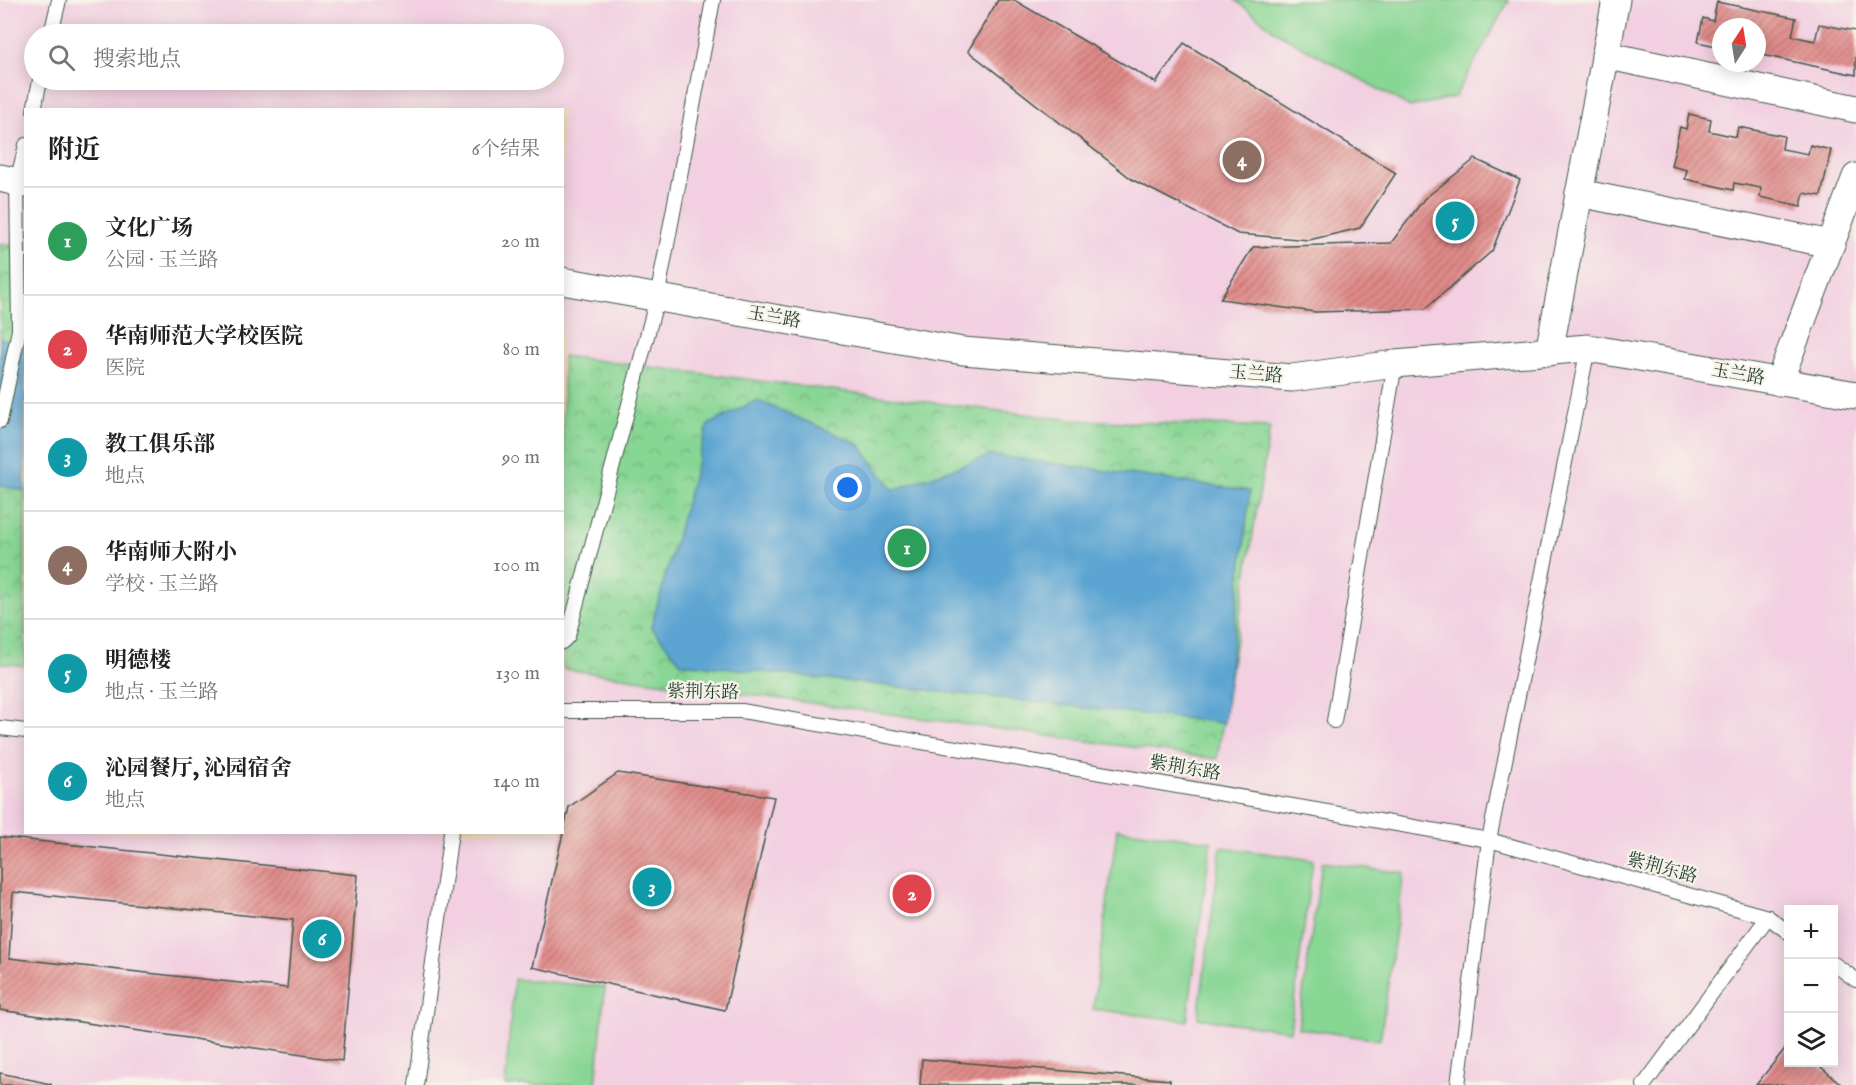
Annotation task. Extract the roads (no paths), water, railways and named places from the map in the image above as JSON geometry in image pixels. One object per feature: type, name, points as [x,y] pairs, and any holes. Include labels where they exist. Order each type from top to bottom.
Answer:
[{"type":"street","points":[[1549,352],[1616,0]]},
{"type":"street","points":[[1605,55],[1856,109]]},
{"type":"street","points":[[1779,382],[1856,177]]},
{"type":"street","points":[[1579,193],[1831,244]]},
{"type":"street","name":"玉兰路","points":[[564,281],[975,352],[1292,378],[1395,364],[1588,348],[1856,395]]},
{"type":"lane","points":[[53,24],[59,0]]},
{"type":"lane","points":[[564,640],[568,636],[657,298],[713,0]]},
{"type":"lane","points":[[34,108],[38,90]]},
{"type":"lane","points":[[0,421],[19,330],[14,181],[24,151]]},
{"type":"lane","points":[[1458,1085],[1489,840],[1588,348]]},
{"type":"lane","points":[[1334,721],[1395,364]]},
{"type":"lane","name":"紫荆东路","points":[[564,711],[742,711],[1489,840],[1768,917],[1784,929]]},
{"type":"lane","points":[[0,729],[24,731]]},
{"type":"lane","points":[[416,1085],[451,834]]},
{"type":"lane","points":[[1644,1085],[1768,917]]},
{"type":"lane","points":[[1838,967],[1856,980]]},
{"type":"water","points":[[0,338],[24,344],[24,491],[0,486]]},
{"type":"water","points":[[757,400],[859,444],[893,490],[991,455],[1250,491],[1224,723],[681,663],[651,627],[708,425]]},
{"type":"place","name":"华南师大附小","points":[[1242,160]]},
{"type":"place","name":"明德楼","points":[[1455,221]]},
{"type":"place","name":"文化广场","points":[[907,548]]},
{"type":"place","name":"教工俱乐部","points":[[652,887]]},
{"type":"place","name":"华南师范大学校医院","points":[[912,894]]},
{"type":"place","name":"沁园餐厅, 沁园宿舍","points":[[322,939]]}]
